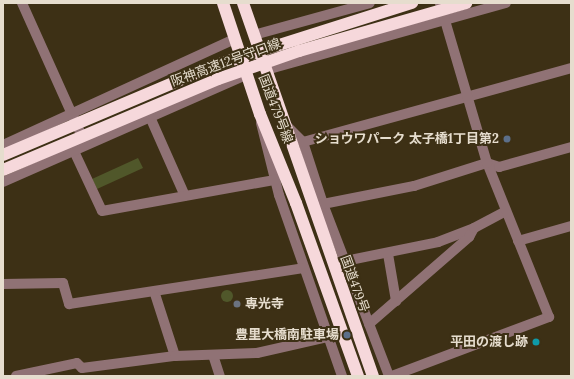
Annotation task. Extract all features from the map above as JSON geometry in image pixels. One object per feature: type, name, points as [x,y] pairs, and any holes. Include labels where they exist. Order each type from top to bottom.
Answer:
[{"type":"highway","name":"国道479号線","points":[[223,3],[260,114],[296,203]]},
{"type":"highway","name":"国道479号線","points":[[243,3],[286,125],[309,201]]},
{"type":"highway","name":"阪神高速12号守口線","points":[[3,155],[219,64],[412,3]]},
{"type":"highway","name":"阪神高速12号守口線","points":[[3,170],[218,79],[299,51],[466,3]]},
{"type":"highway","name":"国道479号","points":[[309,201],[373,376]]},
{"type":"highway","name":"国道479号","points":[[296,203],[358,376]]},
{"type":"street","points":[[22,3],[71,116],[85,144]]},
{"type":"street","points":[[254,34],[370,3]]},
{"type":"street","points":[[286,125],[303,142],[323,204],[369,324],[391,376],[549,318],[487,163],[440,3]]},
{"type":"street","points":[[266,70],[506,3]]},
{"type":"street","points":[[3,145],[71,116],[235,39]]},
{"type":"street","points":[[303,142],[571,68]]},
{"type":"street","points":[[3,182],[73,149],[247,75]]},
{"type":"street","points":[[260,114],[275,180],[303,268],[342,376]]},
{"type":"street","points":[[150,117],[185,196]]},
{"type":"street","points":[[323,204],[414,186],[487,163],[499,167],[571,147]]},
{"type":"street","points":[[73,149],[102,211],[275,180]]},
{"type":"street","points":[[345,261],[388,254],[438,242],[474,228],[506,211]]},
{"type":"street","points":[[518,241],[571,226]]},
{"type":"street","points":[[369,324],[469,238],[474,228]]},
{"type":"street","points":[[388,254],[396,301]]},
{"type":"street","points":[[3,284],[63,283],[69,304],[155,294],[303,268]]},
{"type":"street","points":[[155,294],[175,356]]},
{"type":"street","points":[[16,376],[77,363],[82,368],[175,356],[257,353],[328,337]]},
{"type":"street","points":[[213,355],[220,376]]},
{"type":"green space","points":[[138,158],[143,168],[97,189],[92,179]]},
{"type":"green space","points":[[225,290],[229,290],[233,296],[229,302],[225,302],[221,298],[221,294]]},
{"type":"place","name":"ショウワパーク 太子橋1丁目第2","points":[[507,139]]},
{"type":"place","name":"専光寺","points":[[237,304]]},
{"type":"place","name":"豊里大橋南駐車場","points":[[347,335]]},
{"type":"place","name":"平田の渡し跡","points":[[536,342]]}]
